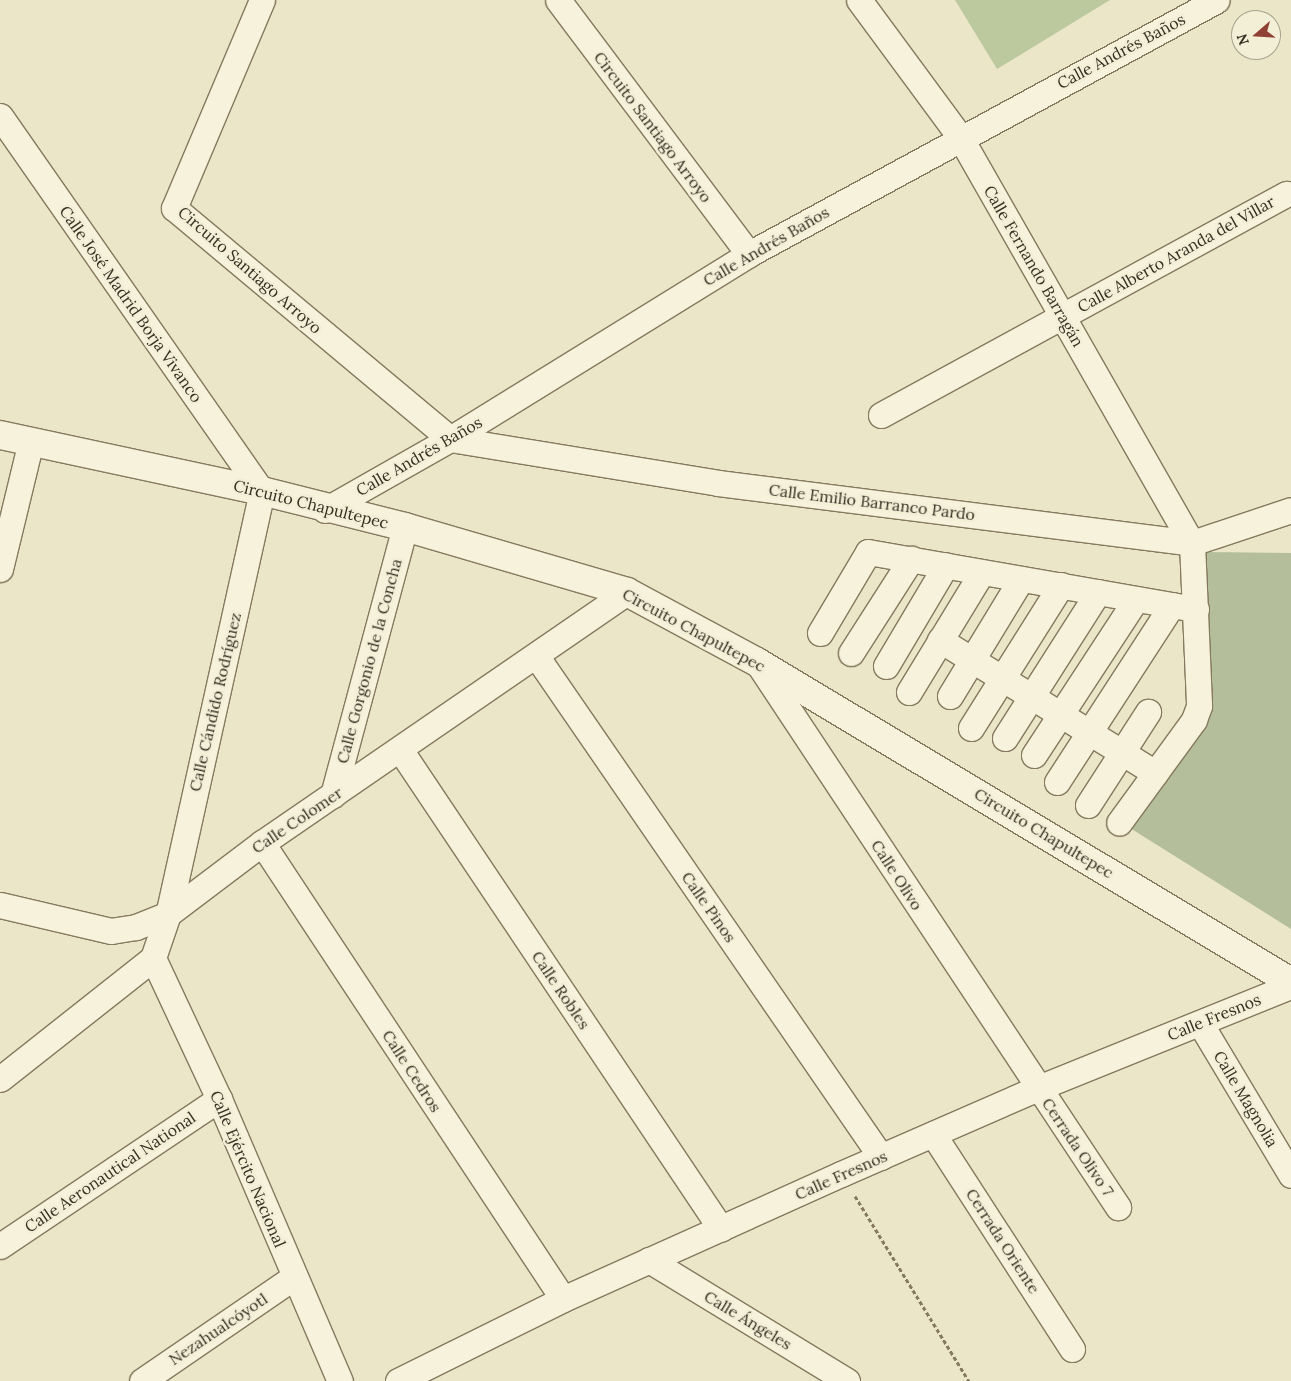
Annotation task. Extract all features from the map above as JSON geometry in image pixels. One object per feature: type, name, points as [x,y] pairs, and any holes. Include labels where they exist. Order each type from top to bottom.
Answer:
[{"type":"street","name":"Circuito Santiago Arroyo","points":[[262,0],[174,208],[450,439]]},
{"type":"street","name":"Circuito Santiago Arroyo","points":[[558,0],[749,254]]},
{"type":"street","name":"Calle Fernando Barragán","points":[[858,0],[960,138],[1192,543]]},
{"type":"street","name":"Calle Andrés Baños","points":[[325,510],[450,439],[749,254],[1217,0]]},
{"type":"street","name":"Calle José Madrid Borja Vivanco","points":[[0,116],[262,491]]},
{"type":"street","name":"Calle Alberto Aranda del Villar","points":[[881,415],[1287,194]]},
{"type":"street","name":"Circuito Chapultepec","points":[[0,435],[262,491],[325,510],[405,528],[627,592],[757,662],[1291,982]]},
{"type":"street","name":"Calle Emilio Barranco Pardo","points":[[450,439],[718,483],[1192,543],[1291,510]]},
{"type":"street","points":[[0,569],[30,441]]},
{"type":"street","name":"Calle Cándido Rodríguez","points":[[168,914],[262,491]]},
{"type":"street","name":"Calle Gorgonio de la Concha","points":[[333,795],[405,528]]},
{"type":"street","points":[[1120,823],[1194,720],[1199,706],[1184,608],[1192,543]]},
{"type":"street","points":[[820,633],[868,552],[1184,608]]},
{"type":"street","points":[[851,652],[911,559]]},
{"type":"street","points":[[886,666],[946,565]]},
{"type":"street","points":[[909,692],[982,572]]},
{"type":"street","points":[[950,696],[1021,579]]},
{"type":"street","points":[[971,728],[1060,586]]},
{"type":"street","name":"Calle Colomer","points":[[0,905],[111,931],[136,927],[168,914],[262,844],[401,751],[627,592]]},
{"type":"street","points":[[1005,738],[1098,592]]},
{"type":"street","points":[[1034,755],[1136,599]]},
{"type":"street","points":[[1058,782],[1090,732],[1184,608]]},
{"type":"street","points":[[940,640],[1155,773]]},
{"type":"street","name":"Calle Pinos","points":[[536,657],[881,1157]]},
{"type":"street","name":"Calle Olivo","points":[[757,662],[1038,1088]]},
{"type":"street","points":[[1088,805],[1148,712]]},
{"type":"street","name":"Calle Robles","points":[[401,751],[721,1229]]},
{"type":"street","name":"Calle Cedros","points":[[262,844],[563,1299]]},
{"type":"street","points":[[0,1079],[153,958],[168,914]]},
{"type":"street","name":"Calle Ejército Nacional","points":[[153,958],[219,1099],[340,1381]]},
{"type":"street","name":"Calle Fresnos","points":[[398,1381],[563,1299],[841,1174],[1038,1088],[1291,986]]},
{"type":"street","name":"Calle Magnolia","points":[[1200,1022],[1291,1175]]},
{"type":"street","name":"Cerrada Olivo 7","points":[[1038,1088],[1118,1207]]},
{"type":"street","name":"Calle Aeronautical National","points":[[0,1246],[219,1099]]},
{"type":"street","name":"Cerrada Oriente","points":[[934,1134],[1072,1349]]},
{"type":"street","name":"Calle Ángeles","points":[[648,1260],[844,1380]]},
{"type":"street","name":"Nezahualcóyotl","points":[[142,1381],[294,1277]]},
{"type":"path","points":[[841,1174],[968,1381]]},
{"type":"green space","points":[[955,0],[1110,0],[997,69]]},
{"type":"green space","points":[[1204,552],[1291,553],[1291,929],[1122,823],[1206,716]]}]
